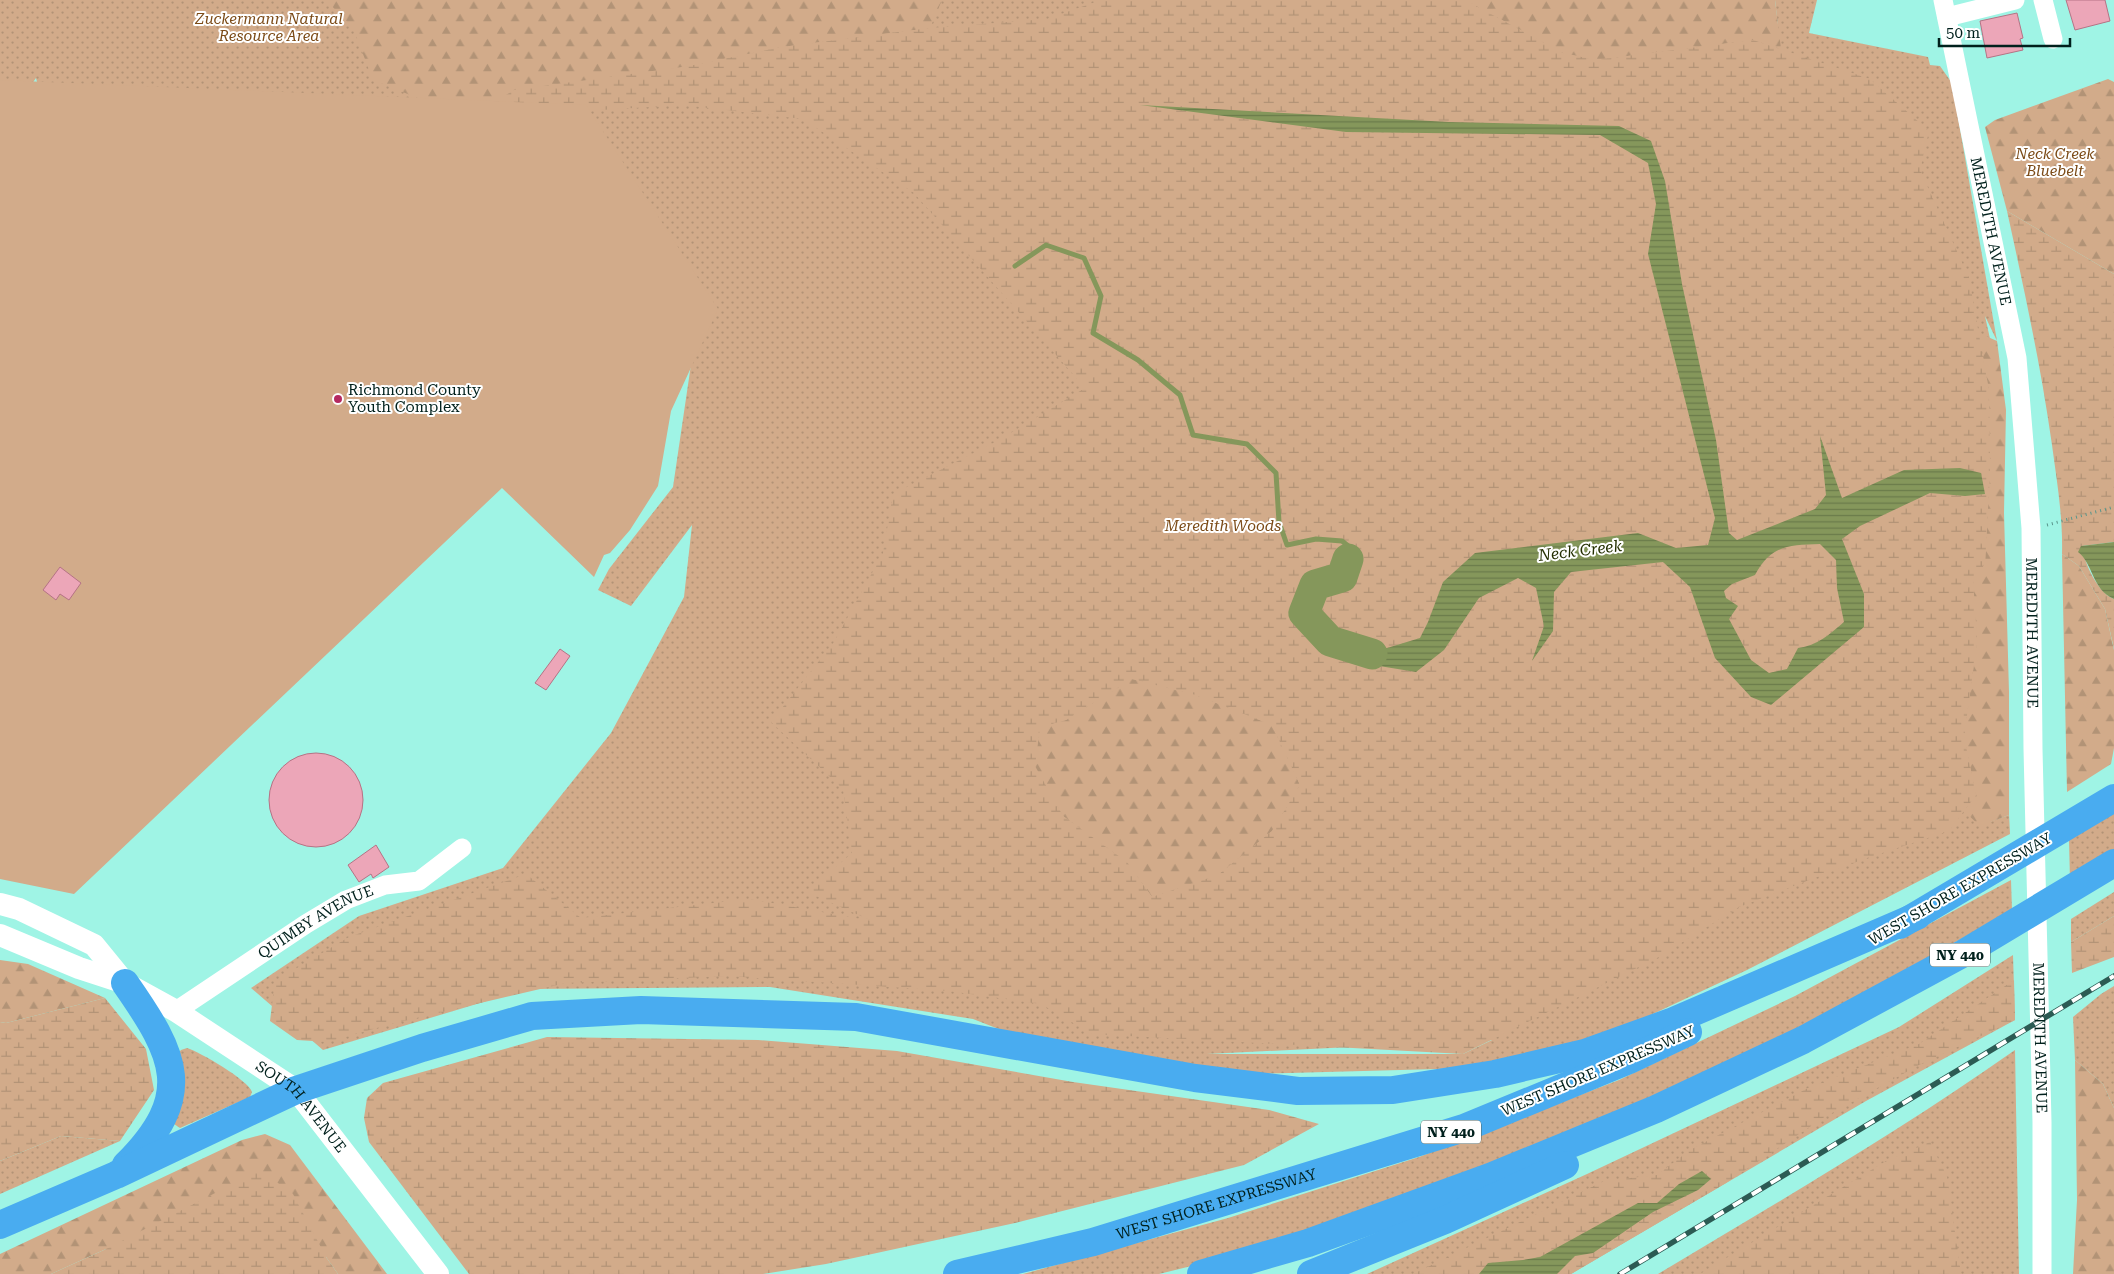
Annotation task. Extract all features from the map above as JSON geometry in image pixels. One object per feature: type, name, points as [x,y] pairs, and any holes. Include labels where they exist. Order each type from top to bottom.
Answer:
[{"type":"highway","name":"WEST SHORE EXPRESSWAY","points":[[957,1274],[1093,1242],[1464,1128],[1629,1060],[1776,991],[1916,916],[2114,798]]},
{"type":"highway","name":"NY 440","points":[[1201,1274],[1308,1243],[1490,1177],[1656,1109],[1803,1040],[1964,953],[2114,863]]},
{"type":"highway","points":[[0,1225],[116,1175],[296,1090],[422,1048],[532,1016],[641,1010],[856,1017],[1195,1078],[1298,1091],[1392,1090],[1495,1074],[1585,1053],[1671,1022],[1916,916]]},
{"type":"highway","points":[[116,1175],[147,1144],[166,1115],[171,1096],[168,1054],[156,1029],[125,983]]},
{"type":"highway","points":[[1311,1274],[1445,1220],[1660,1121],[1733,1082],[1803,1040]]},
{"type":"street","points":[[1945,8],[2015,0]]},
{"type":"street","points":[[2043,0],[2053,39]]},
{"type":"street","name":"MEREDITH AVENUE","points":[[1945,8],[2017,358],[2031,528],[2042,1122],[2042,1274]]},
{"type":"street","name":"QUIMBY AVENUE","points":[[176,1011],[306,924],[346,900],[385,885],[419,881],[462,848]]},
{"type":"street","name":"SOUTH AVENUE","points":[[0,904],[19,909],[94,945],[125,983]]},
{"type":"street","name":"SOUTH AVENUE","points":[[0,936],[79,968],[125,983],[176,1011],[296,1090],[437,1273]]},
{"type":"path","points":[[2031,528],[2114,507]]},
{"type":"green space","name":"Meredith Woods","points":[[0,0],[1644,0],[1778,27],[1775,0],[1817,0],[1809,33],[1928,57],[1930,65],[1940,66],[1952,83],[1997,341],[1985,316],[1998,375],[1989,822],[2009,815],[2010,834],[1747,970],[1610,1034],[1475,1068],[1255,1074],[1019,1037],[973,1019],[770,987],[527,989],[323,1050],[251,988],[359,916],[503,868],[611,733],[684,597],[692,525],[631,606],[598,590],[609,569],[673,487],[694,344],[46,117],[36,78],[19,103],[0,104]],"holes":[[[1492,1040],[1463,1054],[1207,1054]]]},
{"type":"green space","points":[[326,0],[942,0],[930,28],[782,47],[689,66],[467,118],[373,80],[353,28]]},
{"type":"green space","name":"Meredith Woods","points":[[1101,0],[1465,0],[1563,53],[1596,60],[1753,40],[1870,79],[1929,131],[1920,170],[1969,278],[1989,391],[1990,472],[1985,564],[1973,579],[1977,642],[1964,737],[1976,795],[1949,831],[1864,859],[1739,907],[1657,958],[1463,1054],[1092,1034],[1041,1004],[949,991],[728,976],[566,983],[391,1024],[328,1042],[297,1040],[270,1021],[275,981],[349,937],[526,874],[581,918],[749,899],[872,921],[807,892],[852,853],[843,789],[771,722],[834,642],[883,553],[893,494],[999,440],[1085,388],[914,193],[803,119],[684,105],[467,118],[514,90],[689,66],[782,47],[930,28],[1047,19]],"holes":[[[1150,106],[1449,122],[1619,126],[1665,181],[1682,284],[1716,440],[1729,533],[1737,541],[1815,509],[1826,495],[1821,438],[1842,498],[1904,470],[1981,473],[1985,494],[1965,496],[1930,493],[1860,526],[1842,539],[1864,594],[1864,627],[1751,697],[1715,658],[1690,587],[1663,562],[1572,572],[1554,592],[1553,631],[1533,659],[1545,626],[1536,588],[1518,577],[1479,598],[1444,650],[1361,663],[1357,644],[1387,648],[1420,638],[1428,622],[1475,553],[1638,533],[1676,548],[1708,545],[1715,518],[1648,254],[1656,204],[1648,163],[1600,135],[1346,132]],[[1132,679],[1196,695],[1272,725],[1300,785],[1272,831],[1218,875],[1152,897],[1127,862],[1063,816],[1035,766],[1040,727],[1066,720]]]},
{"type":"green space","points":[[1465,0],[1775,0],[1781,49],[1753,40],[1596,60],[1563,53]]},
{"type":"green space","name":"Neck Creek Bluebelt","points":[[2108,79],[2114,82],[2114,274],[2007,211],[1985,127],[1995,120]]},
{"type":"green space","name":"Richmond County Youth Complex","points":[[0,80],[586,105],[718,309],[671,411],[658,486],[630,530],[610,553],[604,555],[594,577],[502,488],[74,894],[0,879]]},
{"type":"green space","points":[[2007,211],[2114,274],[2114,542],[2082,546],[2086,561],[2097,584],[2108,596],[2114,599],[2114,649],[2105,609],[2079,566],[2062,554],[2062,527],[2048,415]]},
{"type":"green space","points":[[1979,333],[1997,341],[2006,410],[2004,513],[2009,692],[2009,815],[1980,826],[1964,811],[1976,795],[1964,737],[1977,642],[1973,579],[1985,564],[1990,472],[1989,391]]},
{"type":"green space","points":[[1820,544],[1836,560],[1837,588],[1844,622],[1817,642],[1798,649],[1787,669],[1769,673],[1751,660],[1728,619],[1737,606],[1726,598],[1724,591],[1732,584],[1755,575],[1761,565],[1774,552],[1790,546]]},
{"type":"green space","points":[[2062,554],[2079,566],[2105,609],[2114,650],[2114,748],[2111,764],[2067,792]]},
{"type":"green space","points":[[1132,679],[1196,695],[1272,725],[1300,785],[1272,831],[1218,875],[1152,897],[1127,862],[1063,816],[1034,766],[1040,727],[1066,720]]},
{"type":"green space","points":[[2114,813],[2114,855],[2070,881],[2069,840]]},
{"type":"green space","points":[[2011,880],[2012,910],[1809,1025],[1635,1108],[1430,1190],[1240,1254],[1159,1274],[1023,1274],[1228,1218],[1419,1157],[1619,1080],[1795,996]]},
{"type":"green space","points":[[2114,892],[2114,916],[2071,942],[2071,919]]},
{"type":"green space","points":[[2114,916],[2114,957],[2072,973],[2071,942]]},
{"type":"green space","points":[[2013,955],[2015,1020],[1866,1101],[1571,1274],[1367,1274],[1587,1174],[1899,1027]]},
{"type":"green space","points":[[0,960],[28,964],[105,998],[6,1023],[0,1022]]},
{"type":"green space","points":[[2014,980],[2015,1020],[1919,1065],[1823,1118],[1726,1183],[1571,1274],[1557,1274],[1575,1256],[1593,1253],[1653,1212],[1698,1190],[1679,1184],[1657,1203],[1638,1203],[1540,1257],[1489,1263],[1479,1274],[1413,1274],[1604,1181],[1657,1175],[1690,1150],[1808,1088],[1919,1044]]},
{"type":"green space","points":[[2114,986],[2114,1108],[2103,1084],[2075,1060],[2073,1017]]},
{"type":"green space","points":[[105,998],[146,1049],[154,1090],[120,1141],[61,1136],[0,1161],[0,1022],[6,1023]]},
{"type":"green space","points":[[547,1037],[758,1040],[897,1051],[1073,1082],[1269,1110],[1319,1124],[1244,1165],[1015,1223],[826,1264],[763,1274],[469,1274],[369,1142],[364,1118],[367,1098],[383,1083]]},
{"type":"green space","points":[[187,1048],[233,1074],[249,1087],[252,1092],[250,1097],[180,1128],[174,1124],[177,1055],[181,1050]]},
{"type":"green space","points":[[2015,1050],[2019,1274],[1658,1274],[1928,1109]]},
{"type":"green space","points":[[2075,1060],[2103,1084],[2114,1108],[2114,1274],[2073,1274],[2077,1200]]},
{"type":"green space","points":[[265,1134],[290,1145],[387,1274],[338,1274],[326,1257],[106,1249],[51,1274],[0,1274],[0,1254],[242,1140]]},
{"type":"green space","points":[[61,1136],[120,1141],[0,1194],[0,1161]]},
{"type":"green space","points":[[1930,1142],[1947,1177],[1961,1274],[1700,1274],[1886,1161]]},
{"type":"green space","points":[[260,1170],[293,1194],[326,1257],[338,1274],[51,1274],[106,1249]]},
{"type":"water","points":[[1140,105],[1449,122],[1619,126],[1651,141],[1665,181],[1682,284],[1716,440],[1729,533],[1737,540],[1815,509],[1826,495],[1820,436],[1842,498],[1904,470],[1960,468],[1981,473],[1985,494],[1965,496],[1930,493],[1860,526],[1842,539],[1864,594],[1864,627],[1771,705],[1751,697],[1715,658],[1690,587],[1663,562],[1571,572],[1554,592],[1553,631],[1532,661],[1544,626],[1536,588],[1518,578],[1479,598],[1444,650],[1416,672],[1361,663],[1330,641],[1387,648],[1420,638],[1443,582],[1475,553],[1638,533],[1676,548],[1708,545],[1715,518],[1648,254],[1656,204],[1648,163],[1600,135],[1346,132]],"holes":[[[1820,544],[1836,560],[1837,588],[1844,622],[1817,642],[1798,648],[1787,669],[1769,673],[1751,660],[1729,619],[1738,606],[1726,598],[1724,591],[1732,584],[1755,575],[1761,565],[1774,552],[1790,546]]]},
{"type":"water","points":[[2114,542],[2114,599],[2101,589],[2087,563],[2078,552],[2081,546]]},
{"type":"water","points":[[1702,1171],[1711,1179],[1698,1190],[1653,1212],[1593,1253],[1575,1256],[1557,1274],[1479,1274],[1488,1263],[1540,1257],[1638,1203],[1657,1203],[1679,1184]]},
{"type":"building","points":[[2066,0],[2105,0],[2110,21],[2075,30]]},
{"type":"building","points":[[2017,13],[2023,38],[2020,39],[2023,50],[1987,58],[1980,21]]},
{"type":"building","points":[[60,567],[81,583],[69,600],[60,594],[56,600],[43,590]]},
{"type":"building","points":[[560,649],[570,656],[546,690],[535,683]]},
{"type":"building","points":[[316,753],[334,757],[349,767],[359,782],[363,800],[359,818],[349,833],[334,843],[316,847],[298,843],[283,833],[273,818],[269,800],[273,782],[283,767],[298,757]]},
{"type":"building","points":[[376,845],[389,867],[373,878],[371,874],[359,882],[348,865]]},
{"type":"waterway","points":[[1015,266],[1046,245],[1084,258],[1101,296],[1093,333],[1138,360],[1180,395],[1193,435],[1247,444],[1276,473],[1279,522],[1287,545],[1316,539],[1342,541],[1352,549],[1348,559]]},
{"type":"waterway","name":"Neck Creek","points":[[1348,559],[1342,577],[1315,585],[1304,613],[1330,641],[1372,654]]},
{"type":"railway","points":[[1620,1274],[2114,976]]},
{"type":"place","name":"Richmond County Youth Complex","points":[[338,399]]},
{"type":"park label","name":"Zuckermann Natural Resource Area","points":[[269,28]]}]
